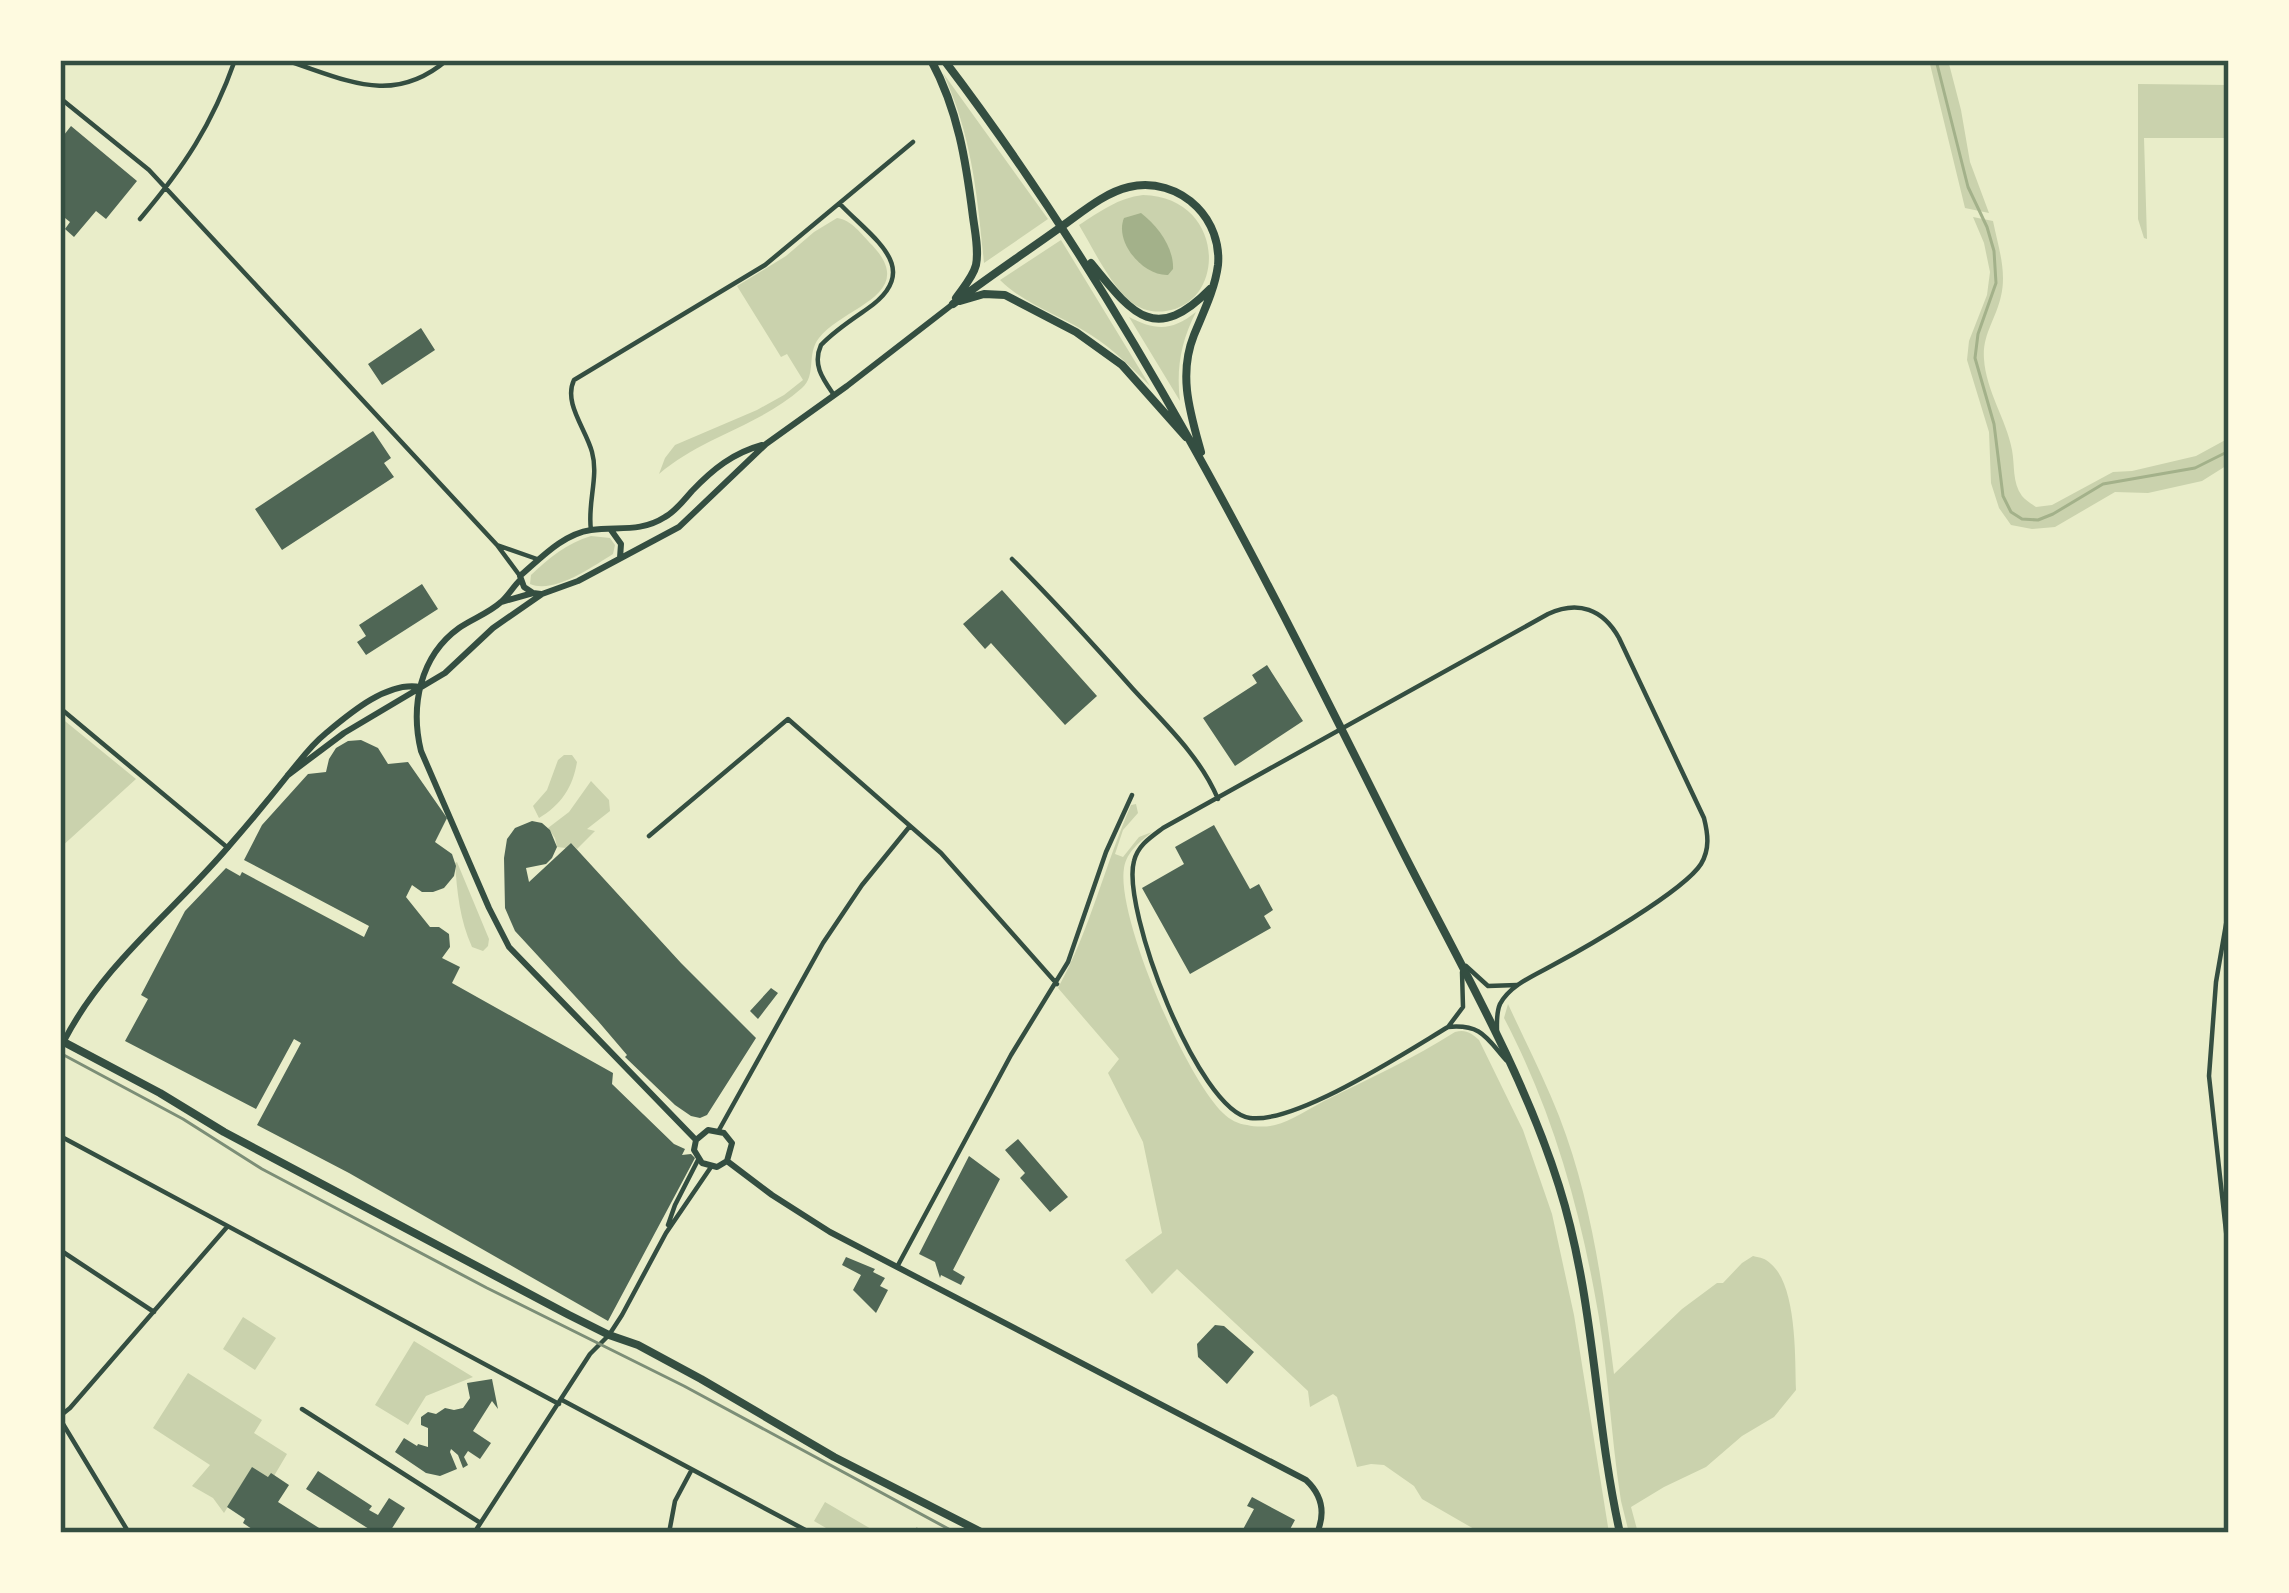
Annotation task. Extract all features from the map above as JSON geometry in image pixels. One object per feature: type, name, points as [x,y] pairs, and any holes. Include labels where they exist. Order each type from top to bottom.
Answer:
[{"type":"main road","points":[[931,60],[961,134],[976,241],[973,272],[953,304]]},
{"type":"main road","points":[[944,60],[1070,236],[1126,304],[1145,317],[1166,319],[1196,304],[1211,288]]},
{"type":"main road","points":[[953,304],[1105,196],[1125,187],[1149,185],[1188,199],[1207,220],[1217,243],[1218,264],[1186,371],[1188,404],[1205,465]]},
{"type":"main road","points":[[1070,236],[1198,451],[1344,733],[1546,1146],[1580,1264],[1620,1533]]},
{"type":"main road","points":[[953,304],[984,294],[1005,295],[1076,332],[1140,383],[1198,451]]},
{"type":"main road","points":[[62,1041],[224,1132],[659,1357],[834,1457],[982,1533]]},
{"type":"street","points":[[140,219],[210,122],[235,60]]},
{"type":"street","points":[[285,60],[377,88],[408,84],[447,60]]},
{"type":"street","points":[[60,98],[148,170],[497,545],[524,587],[538,593]]},
{"type":"street","points":[[591,530],[594,458],[569,394],[574,380],[765,266],[913,142]]},
{"type":"street","points":[[834,395],[819,373],[820,345],[887,294],[895,277],[891,259],[840,204]]},
{"type":"street","points":[[501,602],[578,581],[679,527],[766,444],[953,304]]},
{"type":"street","points":[[696,1140],[509,947],[422,751],[416,715],[432,657],[447,638],[501,602],[539,560],[591,530],[642,527],[665,518],[728,459],[766,444]]},
{"type":"street","points":[[610,530],[621,544],[620,558]]},
{"type":"street","points":[[497,545],[539,560]]},
{"type":"street","points":[[1012,560],[1183,744],[1218,799]]},
{"type":"street","points":[[288,775],[344,733],[445,673],[538,593]]},
{"type":"street","points":[[1462,969],[1463,1007],[1448,1027],[1291,1112],[1250,1118],[1224,1103],[1201,1071],[1168,1006],[1137,908],[1134,861],[1147,839],[1385,704],[1548,614],[1561,608],[1589,609],[1612,626],[1704,818],[1705,860],[1673,889],[1517,986],[1498,1010],[1496,1038]]},
{"type":"street","points":[[62,1041],[104,979],[228,848],[302,756],[338,724],[387,692],[404,685],[420,687]]},
{"type":"street","points":[[60,708],[228,848]]},
{"type":"street","points":[[649,836],[788,719],[941,853],[1057,984]]},
{"type":"street","points":[[897,1267],[1005,1066],[1068,962],[1106,851],[1132,795]]},
{"type":"street","points":[[719,1130],[823,943],[910,826]]},
{"type":"street","points":[[2229,907],[2216,982],[2210,1076],[2229,1259]]},
{"type":"street","points":[[1452,950],[1482,983],[1496,988],[1517,986]]},
{"type":"street","points":[[1448,1027],[1476,1028],[1508,1062]]},
{"type":"street","points":[[711,1167],[698,1160],[694,1150],[703,1132],[719,1130],[729,1137],[727,1161]]},
{"type":"street","points":[[60,1136],[811,1533]]},
{"type":"street","points":[[666,1233],[698,1160]]},
{"type":"street","points":[[727,1161],[789,1207],[897,1267],[1306,1480],[1322,1504],[1317,1533]]},
{"type":"street","points":[[474,1533],[590,1354],[609,1335],[666,1233],[711,1167],[727,1161]]},
{"type":"street","points":[[129,1533],[60,1417],[228,1226]]},
{"type":"street","points":[[60,1250],[154,1312]]},
{"type":"street","points":[[302,1408],[481,1523]]},
{"type":"street","points":[[669,1533],[672,1510],[692,1469]]},
{"type":"shaded area","points":[[1929,60],[1948,60],[1970,162],[1989,213],[1965,208]]},
{"type":"shaded area","points":[[943,73],[1048,219],[984,263],[967,143]]},
{"type":"shaded area","points":[[2138,84],[2229,85],[2229,138],[2144,138],[2147,239],[2138,219]]},
{"type":"shaded area","points":[[1143,195],[1170,200],[1190,213],[1203,230],[1208,250],[1208,271],[1200,289],[1186,304],[1166,311],[1143,309],[1131,302],[1102,266],[1079,225],[1118,202]]},
{"type":"shaded area","points":[[1141,213],[1168,245],[1173,269],[1168,275],[1140,264],[1127,247],[1124,218]]},
{"type":"shaded area","points":[[1973,217],[1993,221],[2001,258],[2001,296],[1984,359],[2023,497],[2036,507],[2052,505],[2113,472],[2196,456],[2229,438],[2229,464],[2202,481],[2148,493],[2115,492],[2055,527],[2011,525],[1991,483],[1989,432],[1967,360],[1990,272]]},
{"type":"shaded area","points":[[837,218],[856,228],[884,262],[887,276],[882,288],[819,338],[802,388],[659,474],[675,445],[757,410],[803,380],[787,354],[781,357],[737,286]]},
{"type":"shaded area","points":[[1061,240],[1150,386],[1099,340],[1000,280]]},
{"type":"shaded area","points":[[1196,312],[1181,355],[1180,401],[1129,317],[1164,327]]},
{"type":"shaded area","points":[[591,536],[610,538],[615,545],[613,554],[561,582],[530,584],[531,575],[552,557]]},
{"type":"shaded area","points":[[60,717],[136,779],[60,848]]},
{"type":"shaded area","points":[[564,755],[572,755],[577,762],[572,779],[560,801],[539,818],[533,806],[547,790]]},
{"type":"shaded area","points":[[591,781],[609,800],[610,811],[587,829],[595,831],[577,849],[571,843],[557,847],[548,828],[569,812]]},
{"type":"shaded area","points":[[1136,804],[1138,813],[1123,830],[1115,854],[1123,857],[1139,837],[1152,832],[1131,852],[1124,868],[1131,922],[1173,1033],[1208,1094],[1228,1118],[1254,1126],[1281,1123],[1455,1032],[1468,1032],[1479,1040],[1523,1130],[1552,1214],[1574,1315],[1609,1533],[1481,1533],[1422,1499],[1414,1486],[1384,1465],[1357,1467],[1337,1397],[1333,1394],[1310,1407],[1308,1391],[1177,1269],[1152,1294],[1125,1260],[1162,1233],[1143,1142],[1108,1073],[1119,1059],[1058,988],[1131,805]]},
{"type":"shaded area","points":[[457,862],[489,939],[483,951],[472,947],[465,927]]},
{"type":"shaded area","points":[[1508,1004],[1553,1102],[1580,1179],[1614,1374],[1682,1309],[1723,1283],[1753,1256],[1767,1260],[1786,1288],[1795,1342],[1796,1390],[1774,1417],[1742,1436],[1706,1467],[1631,1507],[1638,1533],[1629,1533],[1621,1501],[1599,1316],[1579,1219],[1548,1117],[1504,1018]]},
{"type":"shaded area","points":[[243,1317],[276,1338],[255,1370],[223,1349]]},
{"type":"shaded area","points":[[414,1341],[473,1377],[426,1396],[408,1425],[375,1405]]},
{"type":"shaded area","points":[[188,1373],[262,1420],[254,1433],[287,1454],[274,1476],[252,1468],[224,1513],[213,1498],[192,1486],[210,1465],[153,1428]]},
{"type":"shaded area","points":[[825,1502],[878,1533],[828,1533],[814,1521]]},
{"type":"building","points":[[71,126],[137,181],[106,219],[96,211],[74,237],[65,229],[70,222],[60,214],[60,140]]},
{"type":"building","points":[[421,328],[435,350],[382,385],[368,364]]},
{"type":"building","points":[[373,431],[391,458],[384,463],[394,477],[282,550],[255,509]]},
{"type":"building","points":[[422,584],[438,609],[366,655],[357,642],[366,636],[359,625]]},
{"type":"building","points":[[1002,590],[1097,696],[1065,725],[991,643],[985,649],[963,624]]},
{"type":"building","points":[[1267,665],[1303,721],[1235,766],[1203,718],[1257,683],[1252,675]]},
{"type":"building","points":[[361,740],[378,748],[388,764],[408,762],[447,818],[435,842],[452,854],[454,876],[433,892],[412,885],[406,897],[430,927],[449,934],[450,947],[442,958],[460,967],[452,983],[613,1073],[612,1084],[685,1149],[682,1155],[695,1158],[608,1321],[257,1125],[301,1043],[294,1039],[256,1109],[125,1041],[148,999],[141,995],[185,911],[226,868],[364,937],[369,926],[244,860],[262,825],[308,774],[326,772],[336,748]]},
{"type":"building","points":[[532,821],[550,830],[557,847],[546,864],[526,868],[529,882],[571,843],[756,1038],[707,1115],[691,1116],[675,1105],[625,1057],[515,931],[505,908],[504,858],[507,839],[515,828]]},
{"type":"building","points":[[1214,825],[1250,889],[1259,884],[1273,910],[1264,916],[1271,928],[1190,974],[1142,888],[1184,864],[1175,847]]},
{"type":"building","points":[[771,988],[778,993],[758,1019],[750,1011]]},
{"type":"building","points":[[1018,1139],[1068,1197],[1050,1212],[1020,1178],[1025,1173],[1005,1150]]},
{"type":"building","points":[[969,1156],[1000,1179],[953,1270],[965,1277],[961,1285],[940,1278],[935,1262],[919,1254]]},
{"type":"building","points":[[846,1257],[885,1278],[880,1286],[888,1290],[876,1313],[853,1290],[861,1275],[842,1265]]},
{"type":"building","points":[[1215,1325],[1224,1326],[1254,1352],[1227,1384],[1198,1357],[1197,1344]]},
{"type":"building","points":[[492,1379],[498,1409],[492,1401],[473,1431],[491,1443],[480,1459],[468,1451],[464,1457],[468,1465],[463,1468],[451,1449],[457,1469],[440,1476],[426,1473],[395,1452],[404,1438],[428,1447],[428,1428],[421,1425],[421,1417],[445,1408],[463,1408],[470,1398],[467,1383]]},
{"type":"building","points":[[252,1467],[289,1485],[278,1502],[327,1533],[258,1533],[243,1523],[245,1519],[227,1507]]},
{"type":"building","points":[[318,1471],[372,1506],[369,1510],[378,1515],[389,1498],[405,1508],[389,1533],[367,1533],[369,1529],[306,1489]]},
{"type":"building","points":[[1252,1497],[1295,1520],[1288,1533],[1241,1533],[1254,1509],[1247,1506]]},
{"type":"waterway","points":[[1936,60],[1968,187],[1994,251],[1996,283],[1975,358],[1994,424],[2003,496],[2011,512],[2038,520],[2103,484],[2195,468],[2229,451]]},
{"type":"tram line","points":[[60,1053],[183,1119],[262,1169],[684,1386],[956,1533]]}]
